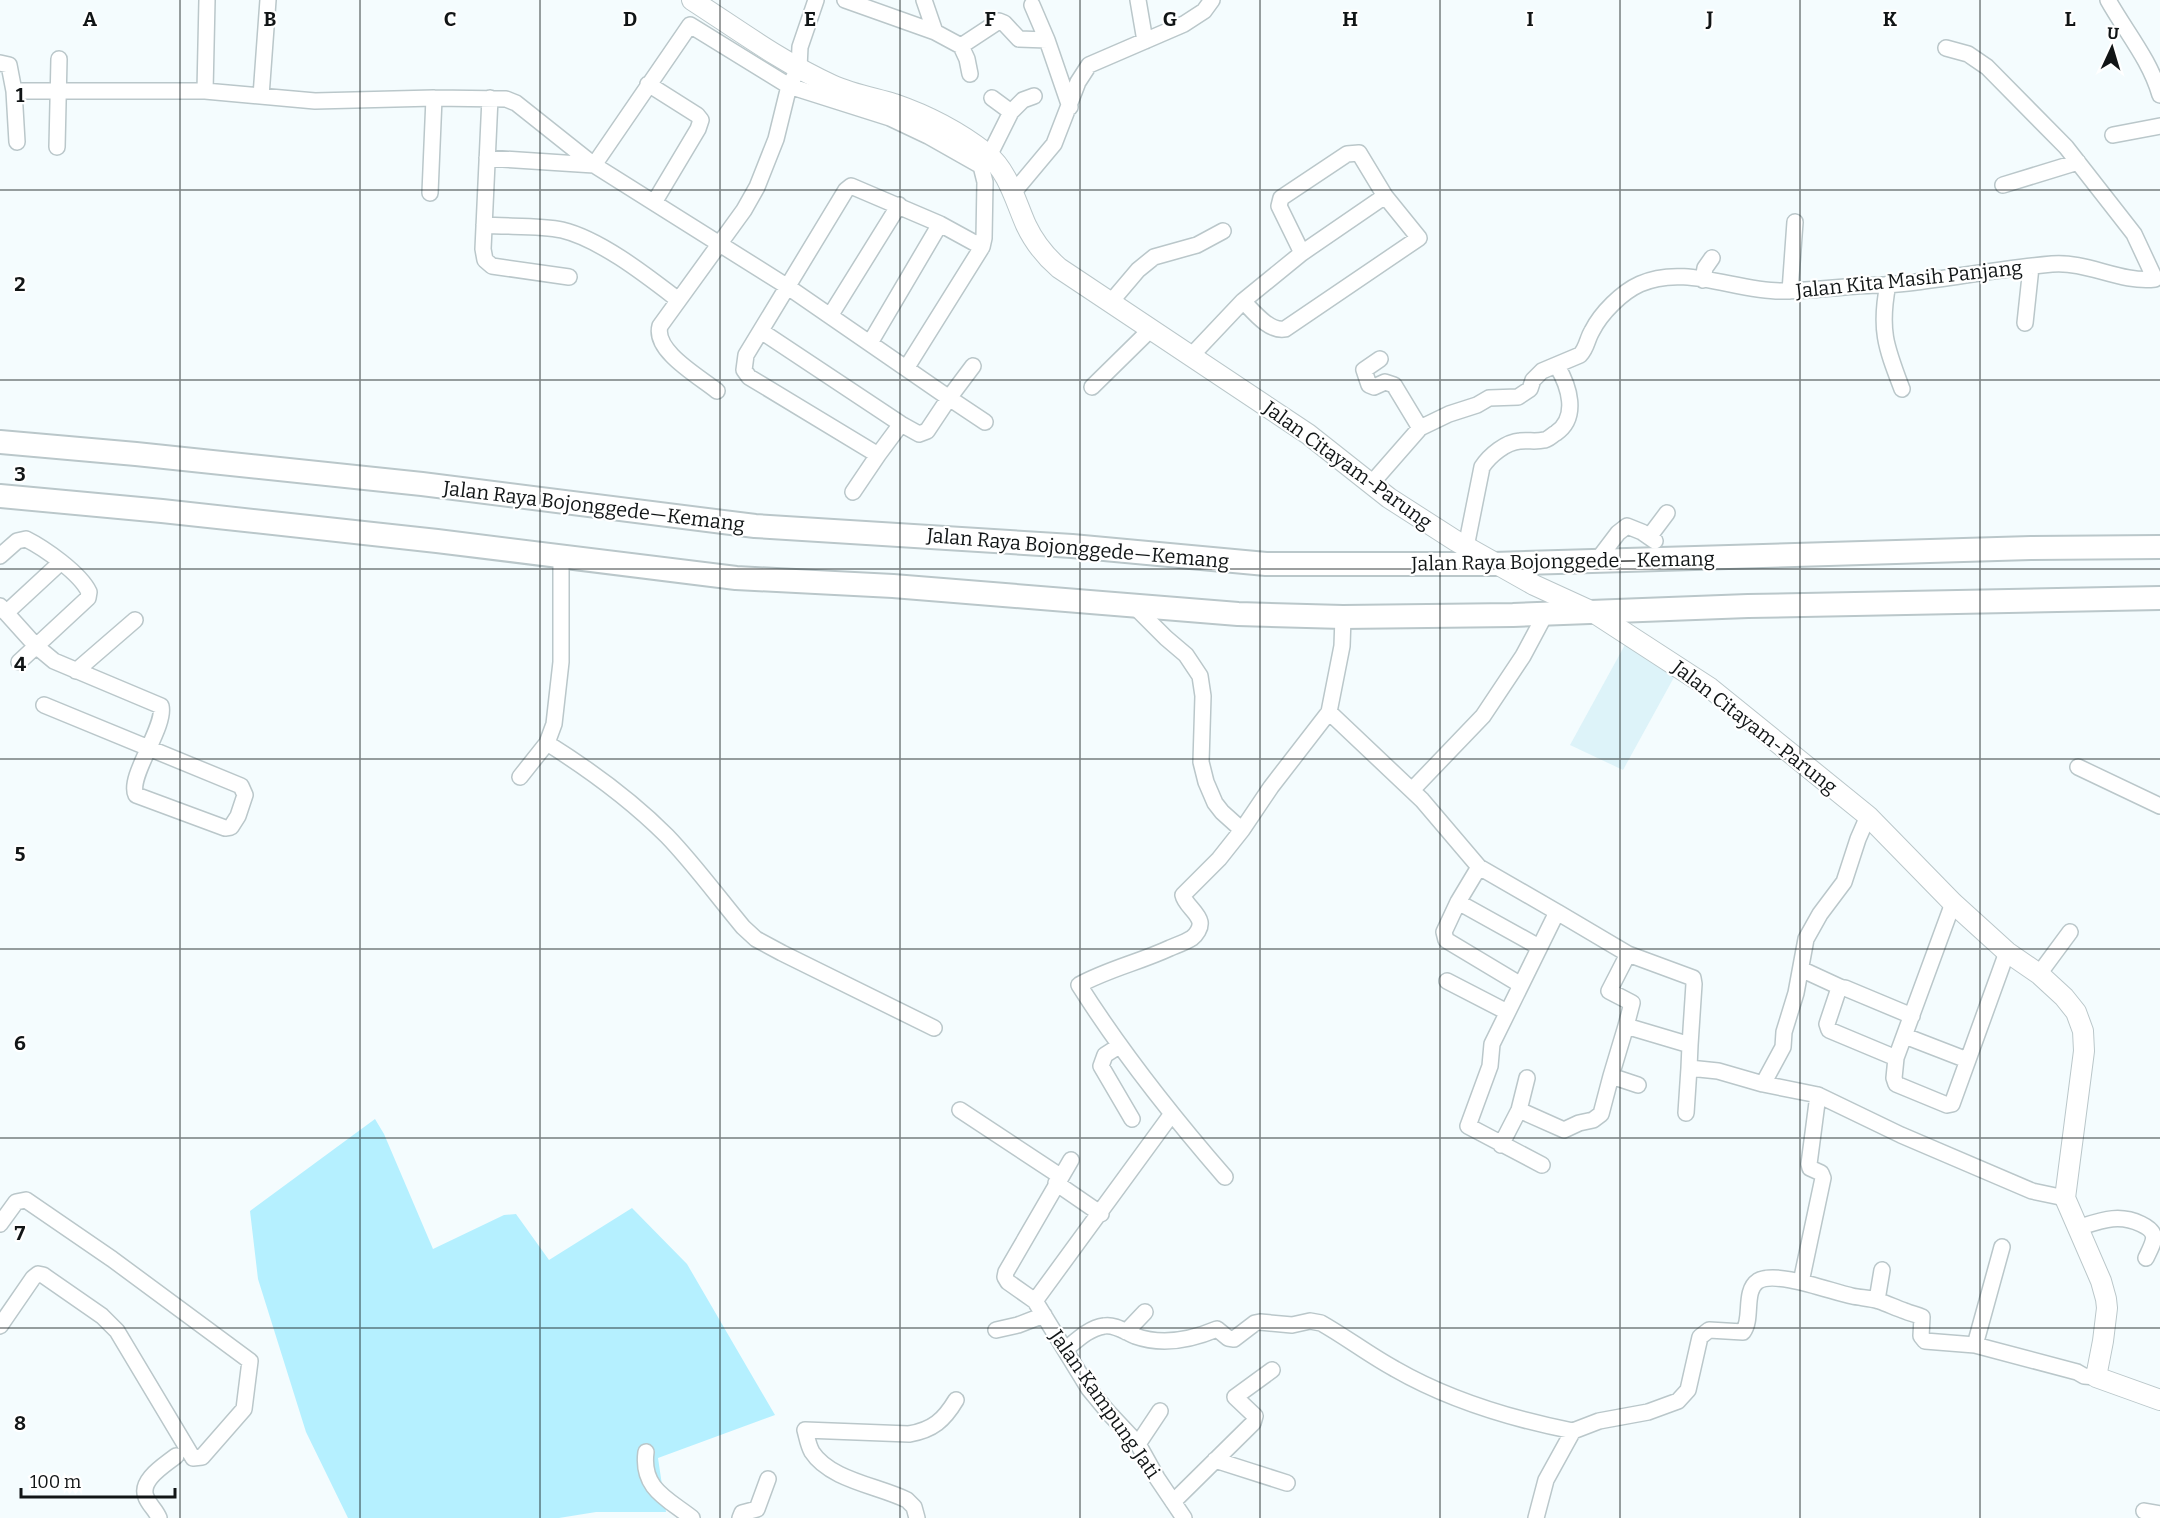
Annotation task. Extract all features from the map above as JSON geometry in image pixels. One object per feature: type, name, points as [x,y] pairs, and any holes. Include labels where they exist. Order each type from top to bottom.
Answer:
[{"type":"highway","name":"Jalan Raya Bojonggede—Kemang","points":[[0,442],[422,484],[755,526],[1071,546],[1266,564],[1494,564],[2041,548],[2160,547]]},
{"type":"highway","points":[[0,496],[162,511],[736,578],[893,586],[1238,614],[1513,615],[1748,606],[2160,597]]},
{"type":"main road","name":"Jalan Citayam-Parung","points":[[692,0],[799,68],[834,86],[926,117],[964,137],[997,164],[1013,193],[1026,226],[1041,251],[1059,268],[1308,434],[1371,484],[1466,547],[1494,564],[1593,612],[1710,688],[1868,816],[1953,903],[2007,952],[2039,974],[2064,997],[2076,1012],[2084,1041],[2084,1064],[2069,1153],[2065,1198],[2102,1281],[2107,1308],[2096,1377]]},
{"type":"main road","points":[[2096,1377],[2160,1400]]},
{"type":"street","points":[[205,90],[207,0]]},
{"type":"street","points":[[261,96],[268,0]]},
{"type":"street","points":[[717,391],[665,350],[659,336],[660,326],[677,299],[744,210],[763,174],[776,139],[789,87],[799,68],[800,47],[816,0]]},
{"type":"street","points":[[845,0],[935,32],[961,46],[970,74]]},
{"type":"street","points":[[924,0],[935,32]]},
{"type":"street","points":[[1138,0],[1145,41]]},
{"type":"street","points":[[1013,193],[1054,144],[1078,82],[1089,65],[1184,24],[1204,11],[1212,0]]},
{"type":"street","points":[[2108,0],[2140,51],[2156,81],[2160,95]]},
{"type":"street","points":[[1032,5],[1047,40],[1070,107]]},
{"type":"street","points":[[961,46],[999,21],[1004,23],[1019,39],[1047,40]]},
{"type":"street","points":[[594,165],[691,24],[789,87],[890,118],[928,136],[981,166],[985,182],[982,247],[907,367]]},
{"type":"street","points":[[1946,48],[1968,54],[1987,67],[2031,110],[2078,162],[2134,234],[2157,285]]},
{"type":"street","points":[[57,147],[58,59]]},
{"type":"street","points":[[0,63],[9,65],[14,91],[17,142]]},
{"type":"street","points":[[648,84],[697,115],[701,120],[698,129],[655,201]]},
{"type":"street","points":[[14,91],[205,90],[315,101],[506,99],[516,103],[594,165],[655,201],[788,287],[984,422]]},
{"type":"street","points":[[989,156],[1011,112],[1023,100],[1034,96]]},
{"type":"street","points":[[430,193],[434,98]]},
{"type":"street","points":[[490,98],[483,249],[488,264],[569,277]]},
{"type":"street","points":[[992,98],[1011,112]]},
{"type":"street","points":[[2113,135],[2160,126]]},
{"type":"street","points":[[1243,301],[1272,328],[1285,329],[1419,240],[1419,236],[1384,196],[1359,153],[1354,152],[1347,154],[1283,195],[1279,206],[1302,253]]},
{"type":"street","points":[[487,158],[594,165]]},
{"type":"street","points":[[2003,185],[2078,162]]},
{"type":"street","points":[[878,455],[746,374],[745,359],[849,187],[853,186],[899,205],[982,247]]},
{"type":"street","points":[[1191,356],[1243,301],[1302,253],[1384,196]]},
{"type":"street","points":[[830,316],[899,205]]},
{"type":"street","points":[[1790,291],[1795,222]]},
{"type":"street","points":[[870,343],[940,224]]},
{"type":"street","points":[[484,225],[557,229],[575,234],[623,260],[677,299]]},
{"type":"street","points":[[1110,303],[1138,270],[1154,257],[1197,245],[1223,231]]},
{"type":"street","points":[[1703,280],[1705,268],[1712,258]]},
{"type":"street","name":"Jalan Kita Masih Panjang","points":[[1371,484],[1420,428],[1489,398],[1518,397],[1530,389],[1536,376],[1542,371],[1580,355],[1598,321],[1634,287],[1659,279],[1703,280],[1766,290],[1790,291],[1888,284],[2052,264],[2081,265],[2157,285]]},
{"type":"street","points":[[2157,285],[2160,264]]},
{"type":"street","points":[[2025,323],[2031,267]]},
{"type":"street","points":[[1888,284],[1883,310],[1883,326],[1889,355],[1902,389]]},
{"type":"street","points":[[1092,387],[1150,330]]},
{"type":"street","points":[[761,331],[901,424],[920,434],[925,433],[973,366]]},
{"type":"street","points":[[1380,359],[1364,370],[1370,387],[1385,382],[1394,385],[1420,428]]},
{"type":"street","points":[[1466,547],[1482,467],[1485,462],[1510,443],[1543,441],[1563,428],[1569,415],[1570,404],[1566,381],[1557,366]]},
{"type":"street","points":[[853,492],[901,424]]},
{"type":"street","points":[[1596,562],[1618,533],[1627,526],[1652,539],[1667,513]]},
{"type":"street","points":[[0,556],[23,538],[60,562],[81,581],[90,595],[19,662]]},
{"type":"street","points":[[520,777],[547,743],[554,724],[560,686],[561,556]]},
{"type":"street","points":[[44,705],[148,748],[241,786],[245,795],[232,826],[225,828],[136,795],[134,787],[148,748],[162,710],[161,706],[54,661],[36,646],[3,609],[60,562]]},
{"type":"street","points":[[1134,606],[1166,639],[1186,655],[1200,676],[1203,696],[1201,762],[1206,782],[1215,803],[1242,831]]},
{"type":"street","points":[[1412,790],[1489,708],[1523,656],[1546,613]]},
{"type":"street","points":[[1225,1177],[1172,1115],[1119,1046],[1079,985],[1113,969],[1161,952],[1191,938],[1198,930],[1200,923],[1183,895],[1219,859],[1242,831],[1271,788],[1329,712],[1340,662],[1343,616]]},
{"type":"street","points":[[76,671],[135,620]]},
{"type":"street","points":[[1329,712],[1412,790],[1479,867],[1628,954],[1693,978],[1686,1113]]},
{"type":"street","points":[[547,743],[636,806],[668,837],[743,927],[756,939],[934,1028]]},
{"type":"street","points":[[2078,767],[2160,806]]},
{"type":"street","points":[[1763,1084],[1783,1047],[1784,1032],[1796,993],[1806,939],[1820,914],[1844,882],[1868,816]]},
{"type":"street","points":[[1479,867],[1458,902],[1444,932],[1446,940],[1521,986]]},
{"type":"street","points":[[1458,902],[1539,947]]},
{"type":"street","points":[[1953,903],[1896,1058],[1894,1078],[1896,1084],[1947,1105],[1952,1104],[2007,952]]},
{"type":"street","points":[[1542,1165],[1468,1126],[1490,1066],[1492,1044],[1557,912]]},
{"type":"street","points":[[2039,974],[2070,932]]},
{"type":"street","points":[[1519,1110],[1564,1130],[1575,1124],[1593,1120],[1601,1114],[1632,1003],[1609,991],[1628,954]]},
{"type":"street","points":[[1803,970],[1912,1016]]},
{"type":"street","points":[[1447,981],[1508,1012]]},
{"type":"street","points":[[1842,988],[1837,994],[1827,1024],[1829,1030],[1896,1058]]},
{"type":"street","points":[[1626,1026],[1690,1045]]},
{"type":"street","points":[[1905,1036],[1967,1060]]},
{"type":"street","points":[[1119,1046],[1105,1054],[1101,1066],[1132,1119]]},
{"type":"street","points":[[1689,1068],[1718,1071],[1763,1084],[1818,1095],[1901,1135],[2036,1192],[2065,1198]]},
{"type":"street","points":[[1611,1076],[1638,1085]]},
{"type":"street","points":[[1502,1145],[1519,1110],[1527,1078]]},
{"type":"street","points":[[1801,1282],[1823,1178],[1821,1173],[1810,1168],[1809,1164],[1818,1095]]},
{"type":"street","points":[[960,1110],[1058,1180],[1101,1214]]},
{"type":"street","points":[[1071,1160],[1005,1275],[1008,1282],[1035,1301],[1172,1115]]},
{"type":"street","points":[[0,1224],[16,1202],[26,1200],[112,1259],[250,1361],[244,1409],[202,1457],[194,1458],[117,1331],[102,1316],[43,1275],[38,1274],[33,1278],[0,1326]]},
{"type":"street","points":[[2077,1228],[2109,1218],[2124,1218],[2152,1229],[2155,1239],[2153,1250]]},
{"type":"street","points":[[1975,1345],[2002,1247]]},
{"type":"street","points":[[1877,1300],[1882,1270]]},
{"type":"street","points":[[1065,1350],[1090,1331],[1112,1326],[1148,1339],[1173,1340],[1198,1337],[1217,1329],[1231,1339],[1241,1335],[1255,1323],[1297,1325],[1315,1321],[1329,1327],[1394,1369],[1423,1383],[1502,1413],[1573,1431],[1599,1421],[1648,1412],[1678,1401],[1688,1390],[1698,1341],[1702,1334],[1709,1330],[1743,1332],[1747,1324],[1751,1291],[1755,1284],[1770,1278],[1801,1282],[1851,1296],[1877,1300],[1920,1316],[1922,1338],[1925,1341],[1975,1345],[2077,1372],[2084,1376],[2096,1377]]},
{"type":"street","name":"Jalan Kampung Jati","points":[[1035,1301],[1089,1389],[1138,1444],[1157,1478],[1184,1518]]},
{"type":"street","points":[[1126,1332],[1145,1312]]},
{"type":"street","points":[[996,1330],[1044,1315]]},
{"type":"street","points":[[1173,1502],[1253,1423],[1255,1416],[1235,1397],[1272,1370]]},
{"type":"street","points":[[917,1518],[914,1507],[907,1500],[851,1479],[817,1458],[810,1450],[805,1430],[909,1434],[923,1432],[935,1426],[946,1416],[956,1400]]},
{"type":"street","points":[[1138,1444],[1160,1411]]},
{"type":"street","points":[[1536,1518],[1546,1480],[1573,1431]]},
{"type":"street","points":[[645,1452],[646,1472],[656,1490],[692,1518]]},
{"type":"street","points":[[159,1518],[145,1496],[146,1486],[157,1471],[176,1456]]},
{"type":"street","points":[[1215,1460],[1287,1483]]},
{"type":"street","points":[[740,1518],[742,1513],[757,1509],[768,1479]]},
{"type":"street","points":[[2144,1511],[2160,1514]]},
{"type":"shaded area","points":[[1627,641],[1678,670],[1623,770],[1570,745]]},
{"type":"shaded area","points":[[375,1119],[384,1134],[433,1249],[504,1215],[516,1214],[549,1260],[632,1208],[687,1264],[775,1415],[658,1458],[666,1512],[596,1512],[559,1518],[348,1518],[306,1432],[258,1279],[250,1211]]}]
